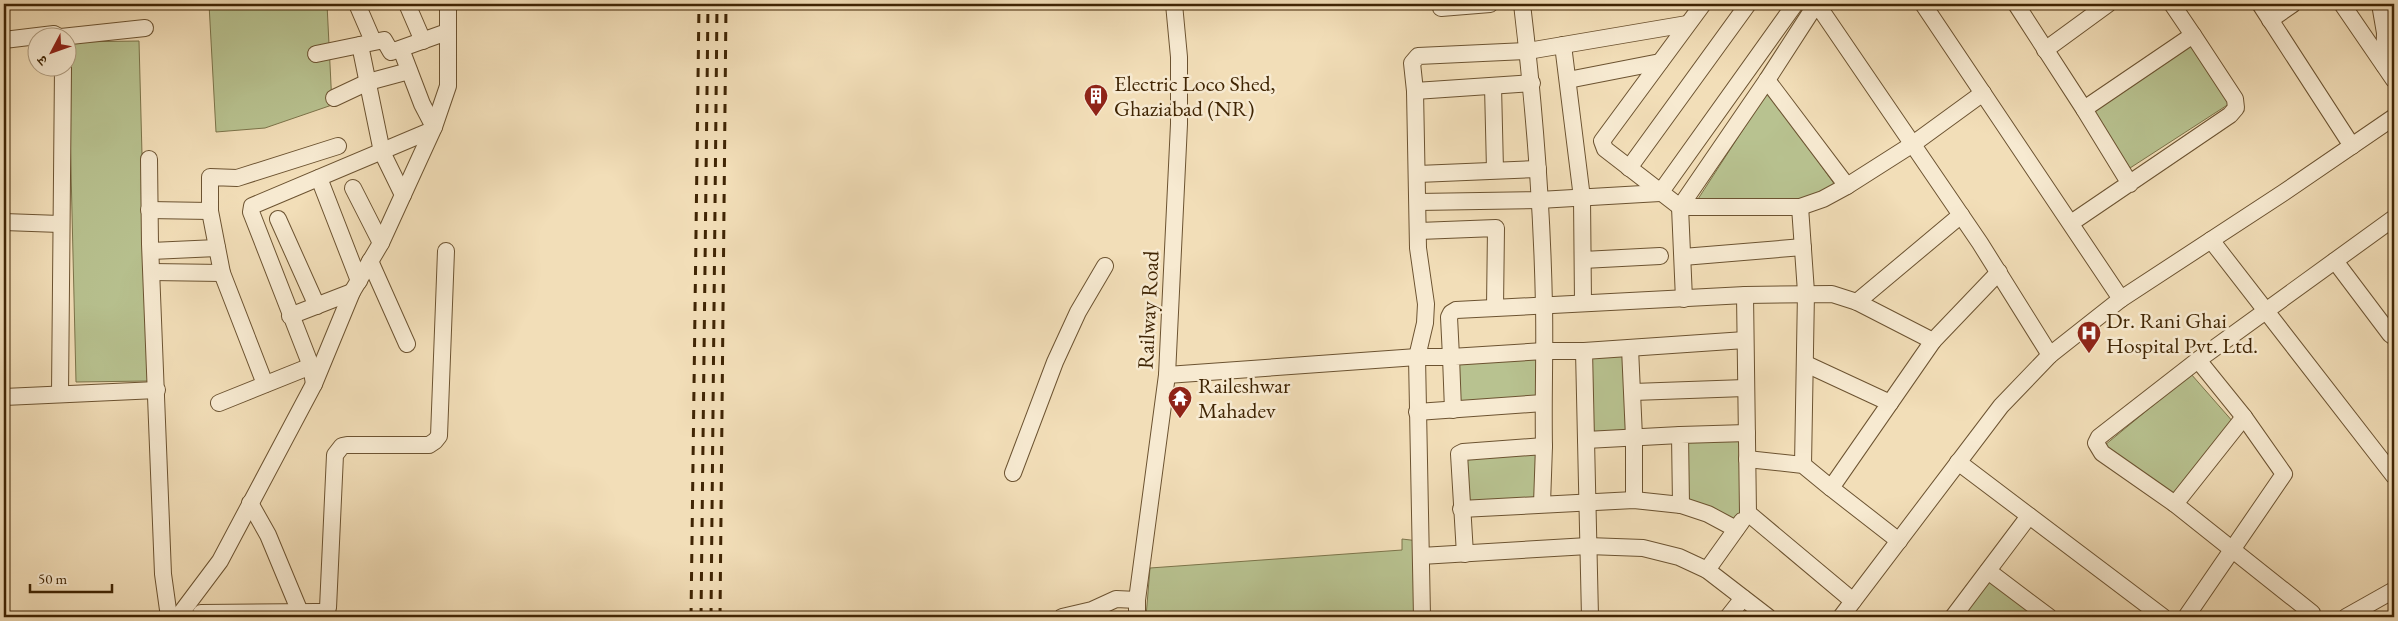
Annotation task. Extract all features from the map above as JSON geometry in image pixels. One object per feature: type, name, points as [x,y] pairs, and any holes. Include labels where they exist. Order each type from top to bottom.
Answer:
[{"type":"street","points":[[357,4],[366,43],[368,82],[382,152],[403,195]]},
{"type":"street","points":[[407,4],[423,41]]},
{"type":"street","points":[[178,617],[220,561],[314,384],[355,287],[381,243],[433,128],[447,94],[448,4]]},
{"type":"street","name":"Railway Road","points":[[1137,617],[1137,600],[1167,375],[1179,124],[1179,58],[1174,4]]},
{"type":"street","points":[[1441,8],[1486,4]]},
{"type":"street","points":[[1522,4],[1532,83],[1544,305],[1542,504]]},
{"type":"street","points":[[1703,4],[1602,141],[1605,149],[1660,193],[1680,206],[1800,207],[1823,200],[1913,144],[1983,93]]},
{"type":"street","points":[[1629,168],[1748,4]]},
{"type":"street","points":[[1660,193],[1795,4]]},
{"type":"street","points":[[1923,4],[2121,298]]},
{"type":"street","points":[[2016,4],[2130,184]]},
{"type":"street","points":[[2071,223],[2230,115],[2236,108],[2234,99],[2172,4]]},
{"type":"street","points":[[2260,4],[2352,146]]},
{"type":"street","points":[[2270,20],[2293,4]]},
{"type":"street","points":[[2342,4],[2394,80]]},
{"type":"street","points":[[2380,4],[2390,32],[2384,64]]},
{"type":"street","points":[[2045,50],[2104,5]]},
{"type":"street","points":[[1684,299],[1680,206],[1768,80],[1811,12],[1816,9],[1821,10],[1913,144],[1961,215],[2050,355]]},
{"type":"street","points":[[1422,617],[1417,356],[1425,323],[1426,304],[1418,248],[1418,174],[1412,62],[1418,56],[1528,50],[1688,24]]},
{"type":"street","points":[[78,35],[145,28]]},
{"type":"street","points":[[316,54],[384,40],[391,52],[447,32]]},
{"type":"street","points":[[2084,109],[2193,35]]},
{"type":"street","points":[[4,40],[28,37]]},
{"type":"street","points":[[1563,45],[1582,198],[1583,303]]},
{"type":"street","points":[[401,50],[433,128]]},
{"type":"street","points":[[1568,80],[1660,62]]},
{"type":"street","points":[[334,98],[368,82],[409,71]]},
{"type":"street","points":[[60,394],[60,224],[63,78]]},
{"type":"street","points":[[1768,80],[1846,186]]},
{"type":"street","points":[[1415,91],[1532,83]]},
{"type":"street","points":[[1492,86],[1495,170]]},
{"type":"street","points":[[1841,617],[2001,406],[2050,355],[2121,298],[2394,117]]},
{"type":"street","points":[[314,384],[311,366],[251,212],[252,206],[382,152],[433,128]]},
{"type":"street","points":[[264,384],[222,273],[210,211],[210,177],[238,178],[338,146]]},
{"type":"street","points":[[149,160],[149,210],[164,574],[169,617]]},
{"type":"street","points":[[1418,174],[1538,169]]},
{"type":"street","points":[[319,178],[355,287]]},
{"type":"street","points":[[353,188],[381,243]]},
{"type":"street","points":[[1418,202],[1539,200],[1660,193]]},
{"type":"street","points":[[1494,201],[1496,228],[1495,307]]},
{"type":"street","points":[[1800,207],[1806,292],[1803,465]]},
{"type":"street","points":[[149,210],[210,211]]},
{"type":"street","points":[[1857,302],[1961,215]]},
{"type":"street","points":[[2312,613],[2175,504],[2102,453],[2096,443],[2099,437],[2198,360],[2394,218]]},
{"type":"street","points":[[278,219],[317,306]]},
{"type":"street","points":[[4,222],[60,224]]},
{"type":"street","points":[[1419,231],[1496,228]]},
{"type":"street","points":[[2211,240],[2389,457],[2394,476]]},
{"type":"street","points":[[151,251],[217,248]]},
{"type":"street","points":[[1682,257],[1803,248]]},
{"type":"street","points":[[201,613],[323,612],[328,608],[335,454],[347,445],[429,445],[439,436],[446,251]]},
{"type":"street","points":[[1583,260],[1660,256]]},
{"type":"street","points":[[370,261],[407,344]]},
{"type":"street","points":[[2335,261],[2394,337]]},
{"type":"street","points":[[1013,473],[1055,362],[1078,312],[1105,266]]},
{"type":"street","points":[[152,272],[222,273]]},
{"type":"street","points":[[1831,488],[1933,341],[1998,272]]},
{"type":"street","points":[[290,316],[317,306],[355,287]]},
{"type":"street","points":[[1453,410],[1451,313],[1456,310],[1806,292],[1832,294],[1857,302],[1933,341]]},
{"type":"street","points":[[1706,570],[1748,513],[1745,295]]},
{"type":"street","points":[[1167,375],[1417,356],[1452,357],[1544,351],[1584,351],[1745,340]]},
{"type":"street","points":[[1630,348],[1633,392],[1634,500]]},
{"type":"street","points":[[1584,351],[1590,617]]},
{"type":"street","points":[[2186,617],[2284,474],[2244,417],[2198,360]]},
{"type":"street","points":[[1806,364],[1890,403]]},
{"type":"street","points":[[220,403],[311,366]]},
{"type":"street","points":[[1633,392],[1745,388]]},
{"type":"street","points":[[4,397],[157,390]]},
{"type":"street","points":[[1417,412],[1543,402]]},
{"type":"street","points":[[2175,504],[2244,417]]},
{"type":"street","points":[[1586,440],[1747,433]]},
{"type":"street","points":[[1680,436],[1681,505]]},
{"type":"street","points":[[1465,554],[1459,454],[1463,452],[1544,446]]},
{"type":"street","points":[[1747,459],[1803,465],[1899,541]]},
{"type":"street","points":[[1958,462],[2164,617]]},
{"type":"street","points":[[1462,509],[1634,500],[1681,505],[1708,514],[1736,529]]},
{"type":"street","points":[[250,503],[271,543],[300,612]]},
{"type":"street","points":[[1748,513],[1853,601]]},
{"type":"street","points":[[1958,615],[2029,516]]},
{"type":"street","points":[[1421,556],[1588,546],[1643,548],[1680,557],[1706,570],[1768,617]]},
{"type":"street","points":[[1988,571],[2049,617]]},
{"type":"street","points":[[2346,617],[2394,590]]},
{"type":"street","points":[[1728,617],[1743,598]]},
{"type":"street","points":[[1062,617],[1092,610],[1116,599],[1137,600]]},
{"type":"green space","points":[[209,4],[327,4],[332,105],[265,128],[216,132]]},
{"type":"green space","points":[[139,41],[148,381],[76,382],[69,78],[78,78],[78,42]]},
{"type":"green space","points":[[2194,43],[2232,102],[2130,168],[2092,109]]},
{"type":"green space","points":[[1768,91],[1835,185],[1806,199],[1698,199]]},
{"type":"green space","points":[[1627,353],[1631,434],[1592,435],[1588,354]]},
{"type":"green space","points":[[1539,357],[1540,400],[1456,407],[1456,360]]},
{"type":"green space","points":[[2191,374],[2234,423],[2174,500],[2105,445]]},
{"type":"green space","points":[[1745,436],[1745,513],[1737,524],[1683,503],[1683,437]]},
{"type":"green space","points":[[1540,449],[1538,501],[1466,505],[1463,455]]},
{"type":"green space","points":[[1402,539],[1419,541],[1417,617],[1146,617],[1150,568],[1402,550]]},
{"type":"green space","points":[[1990,578],[2041,617],[1972,617],[1964,611]]},
{"type":"railway","points":[[691,617],[699,4]]},
{"type":"railway","points":[[701,617],[708,4]]},
{"type":"railway","points":[[711,617],[717,4]]},
{"type":"railway","points":[[720,617],[726,4]]},
{"type":"place","name":"Electric Loco Shed, Ghaziabad (NR)","points":[[1096,117]]},
{"type":"place","name":"Dr. Rani Ghai Hospital Pvt. Ltd.","points":[[2089,354]]},
{"type":"place","name":"Raileshwar Mahadev","points":[[1180,419]]}]
